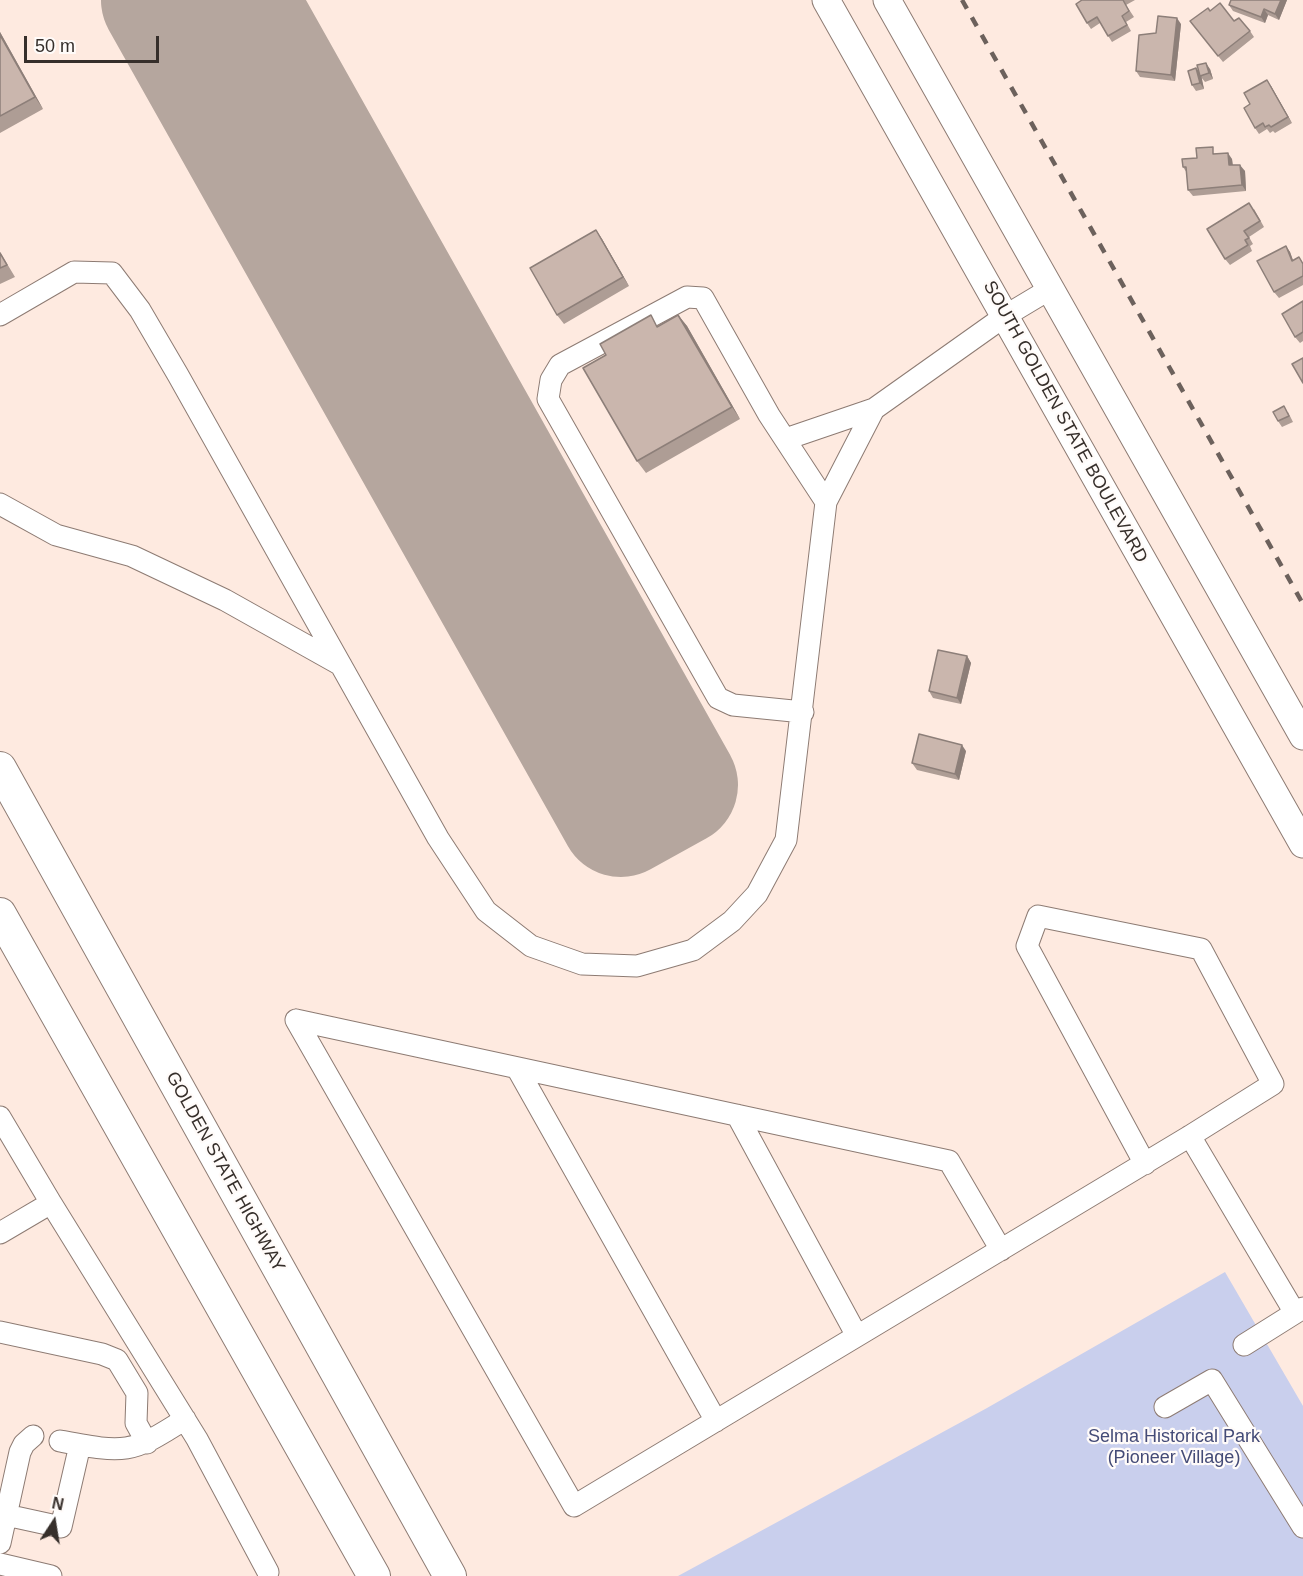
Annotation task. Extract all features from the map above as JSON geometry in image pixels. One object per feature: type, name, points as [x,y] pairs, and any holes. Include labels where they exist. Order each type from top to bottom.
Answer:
[{"type":"highway","name":"GOLDEN STATE HIGHWAY","points":[[0,768],[450,1576]]},
{"type":"highway","points":[[0,914],[352,1536],[372,1576]]},
{"type":"main road","name":"SOUTH GOLDEN STATE BOULEVARD","points":[[826,0],[1303,844]]},
{"type":"main road","points":[[887,0],[1303,736]]},
{"type":"lane","points":[[0,315],[74,272],[112,273],[140,310],[438,838],[486,911],[531,945],[582,964],[637,966],[693,950],[732,921],[751,901],[786,840],[803,712],[826,502],[874,409]]},
{"type":"lane","points":[[786,439],[874,409],[1005,316],[1050,289]]},
{"type":"lane","points":[[803,712],[733,705],[718,698],[548,399],[551,380],[560,365],[687,297],[704,298],[769,415],[826,502]]},
{"type":"lane","points":[[0,504],[56,535],[132,556],[225,600],[342,665]]},
{"type":"lane","points":[[1001,1250],[949,1161],[296,1020],[574,1506],[1191,1137],[1273,1084],[1201,950],[1038,916],[1027,946],[1145,1164]]},
{"type":"lane","points":[[517,1068],[716,1421]]},
{"type":"lane","points":[[737,1115],[857,1336]]},
{"type":"lane","points":[[0,1117],[185,1419],[268,1572]]},
{"type":"lane","points":[[1191,1137],[1299,1310],[1244,1345]]},
{"type":"lane","points":[[0,1233],[51,1203]]},
{"type":"lane","points":[[0,1332],[102,1354],[117,1360],[137,1393],[136,1423],[147,1443]]},
{"type":"lane","points":[[1164,1407],[1212,1380],[1303,1527]]},
{"type":"lane","points":[[33,1436],[24,1444],[20,1452],[2,1530],[61,1527],[70,1443],[110,1450],[147,1443],[185,1419]]},
{"type":"lane","points":[[0,1564],[51,1576]]},
{"type":"green space","name":"Selma Historical Park (Pioneer Village)","points":[[1225,1272],[1303,1406],[1303,1576],[678,1576],[987,1408]]},
{"type":"building","points":[[1082,0],[1123,0],[1129,11],[1122,16],[1127,25],[1108,36],[1097,17],[1087,23],[1076,4]]},
{"type":"building","points":[[1231,0],[1281,0],[1275,14],[1264,9],[1261,17],[1229,5]]},
{"type":"building","points":[[1220,3],[1234,21],[1239,18],[1250,31],[1218,56],[1190,21],[1208,8],[1210,11]]},
{"type":"building","points":[[1158,16],[1177,18],[1171,75],[1136,71],[1139,35],[1156,33]]},
{"type":"building","points":[[0,35],[35,97],[0,116]]},
{"type":"building","points":[[1206,63],[1209,73],[1200,76],[1197,65]]},
{"type":"building","points":[[1196,68],[1200,83],[1192,85],[1188,71]]},
{"type":"building","points":[[1267,80],[1288,117],[1271,127],[1269,125],[1265,127],[1263,123],[1255,128],[1244,108],[1250,104],[1244,93]]},
{"type":"building","points":[[1213,147],[1213,154],[1228,153],[1229,165],[1240,165],[1242,185],[1188,190],[1186,167],[1183,167],[1182,159],[1197,158],[1196,148]]},
{"type":"building","points":[[1249,203],[1260,221],[1244,231],[1249,238],[1245,240],[1248,245],[1225,259],[1207,229]]},
{"type":"building","points":[[596,230],[623,277],[557,315],[530,268]]},
{"type":"building","points":[[1286,246],[1292,261],[1299,257],[1303,264],[1303,276],[1274,292],[1257,261]]},
{"type":"building","points":[[0,253],[7,265],[0,268]]},
{"type":"building","points":[[1303,301],[1303,332],[1295,337],[1282,314]]},
{"type":"building","points":[[651,315],[657,327],[678,315],[732,407],[637,461],[583,368],[606,355],[600,344]]},
{"type":"building","points":[[1303,358],[1303,383],[1292,364]]},
{"type":"building","points":[[1284,406],[1289,416],[1278,421],[1273,412]]},
{"type":"building","points":[[938,650],[967,656],[957,698],[929,691]]},
{"type":"building","points":[[919,734],[962,745],[955,774],[912,763]]},
{"type":"runway","points":[[162,0],[621,816],[677,785],[236,0]]},
{"type":"railway","points":[[962,0],[1303,604]]}]
